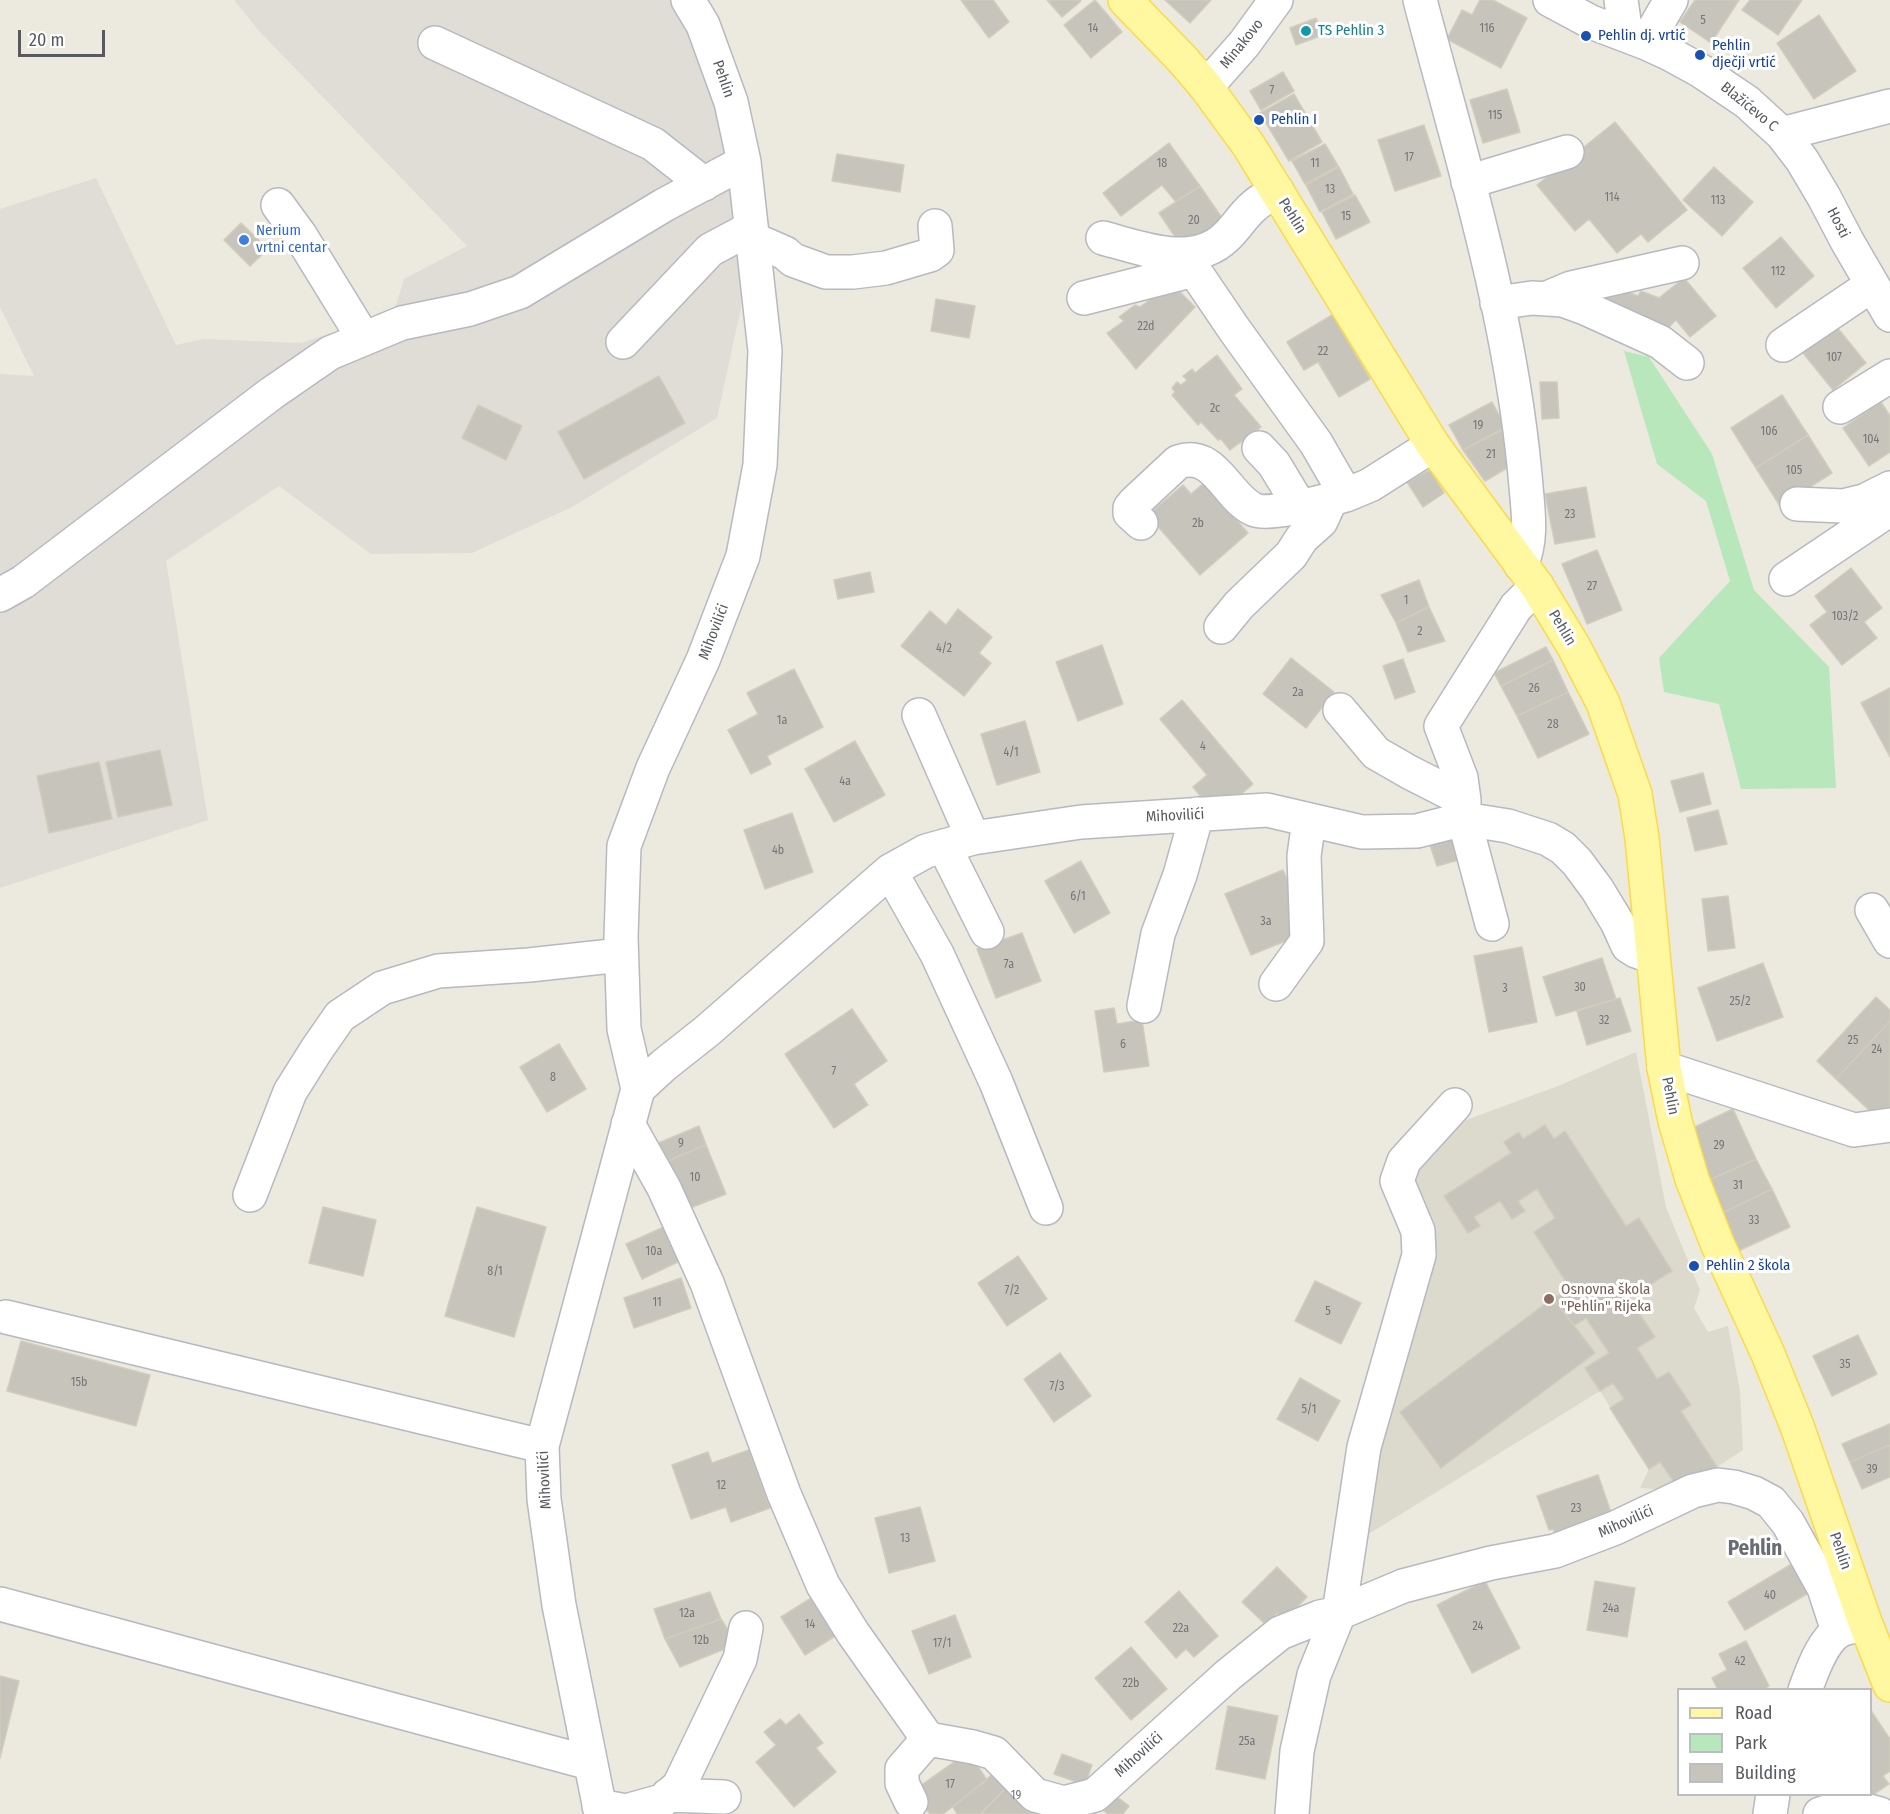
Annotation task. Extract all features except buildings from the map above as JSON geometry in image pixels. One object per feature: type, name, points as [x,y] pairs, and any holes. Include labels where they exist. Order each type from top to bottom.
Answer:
[{"type":"main road","name":"Pehlin","points":[[1125,0],[1206,87],[1249,146],[1433,445],[1529,575],[1574,647],[1603,703],[1635,794],[1642,838],[1664,1068],[1675,1121],[1692,1179],[1717,1243],[1768,1354],[1797,1426],[1852,1627],[1890,1685]]},
{"type":"street","name":"Pehlin","points":[[687,0],[704,24],[731,102],[744,162]]},
{"type":"street","name":"Minakovo","points":[[1206,87],[1244,44],[1276,0]]},
{"type":"street","points":[[1420,0],[1497,303],[1520,425],[1529,541],[1526,555],[1529,575],[1516,607],[1441,726],[1461,778],[1464,809],[1492,924]]},
{"type":"street","name":"Blažićevo C","points":[[1550,0],[1591,22],[1681,59],[1747,102],[1782,134],[1890,106]]},
{"type":"street","points":[[1621,0],[1636,39],[1671,0]]},
{"type":"street","points":[[435,44],[653,144],[704,184]]},
{"type":"street","name":"Hosti","points":[[1782,134],[1802,160],[1890,315]]},
{"type":"street","points":[[1468,182],[1567,153]]},
{"type":"street","points":[[0,595],[23,582],[272,393],[330,353],[402,323],[470,309],[520,292],[664,205],[744,162]]},
{"type":"street","name":"Mihovilići","points":[[669,1795],[662,1801],[626,1811],[600,1810],[559,1605],[544,1499],[542,1446],[638,1089],[624,1029],[621,955],[624,846],[653,768],[703,660],[743,556],[760,465],[765,351],[744,162]]},
{"type":"street","points":[[1103,238],[1160,254],[1184,255],[1204,250],[1225,239],[1255,205],[1277,191]]},
{"type":"street","points":[[278,206],[300,235],[364,339]]},
{"type":"street","points":[[623,342],[710,250],[752,233],[793,260],[826,272],[853,272],[886,268],[930,255],[937,250],[934,226]]},
{"type":"street","points":[[1545,299],[1571,288],[1682,263]]},
{"type":"street","points":[[1083,298],[1194,270],[1310,435],[1339,497]]},
{"type":"street","points":[[1783,345],[1872,285]]},
{"type":"street","points":[[1497,303],[1532,298],[1563,300],[1660,342],[1687,363]]},
{"type":"street","points":[[1840,407],[1890,376]]},
{"type":"street","points":[[1140,524],[1131,513],[1130,508],[1170,468],[1187,459],[1197,459],[1209,466],[1246,504],[1262,511],[1300,507],[1339,497],[1370,485],[1433,445]]},
{"type":"street","points":[[1259,448],[1274,464],[1300,507]]},
{"type":"street","points":[[1797,504],[1843,506],[1864,501],[1890,488]]},
{"type":"street","points":[[1221,627],[1244,599],[1291,555],[1302,538],[1321,521],[1339,497]]},
{"type":"street","points":[[1786,579],[1890,509]]},
{"type":"street","points":[[1340,710],[1376,753],[1464,809]]},
{"type":"street","points":[[919,715],[970,840]]},
{"type":"street","points":[[958,756],[970,840],[987,932]]},
{"type":"street","name":"Mihovilići","points":[[638,1089],[716,1024],[890,871],[926,851],[970,840],[1081,822],[1267,810],[1362,832],[1417,831],[1464,809],[1548,839],[1563,848],[1577,862],[1597,889],[1617,922],[1628,946],[1653,957]]},
{"type":"street","points":[[1144,1006],[1158,934],[1180,875],[1197,814]]},
{"type":"street","points":[[1276,984],[1307,941],[1304,856],[1309,820]]},
{"type":"street","points":[[890,871],[947,975],[996,1082],[1046,1208]]},
{"type":"street","points":[[1872,910],[1890,941]]},
{"type":"street","points":[[250,1195],[290,1092],[311,1058],[340,1016],[382,988],[438,971],[621,955]]},
{"type":"street","points":[[1664,1068],[1854,1130],[1890,1125]]},
{"type":"street","points":[[1292,1814],[1297,1751],[1311,1686],[1339,1613],[1364,1447],[1419,1255],[1418,1231],[1397,1181],[1404,1161],[1455,1105]]},
{"type":"street","points":[[628,1124],[664,1188],[707,1284],[777,1475],[823,1585],[928,1739],[902,1769],[902,1783],[911,1802]]},
{"type":"street","points":[[6,1317],[542,1446]]},
{"type":"street","name":"Mihovilići","points":[[928,1739],[994,1753],[1035,1795],[1064,1803],[1095,1795],[1228,1675],[1280,1633],[1320,1617],[1339,1613],[1403,1586],[1491,1563],[1556,1551],[1616,1528],[1693,1491],[1718,1485],[1754,1493],[1771,1502],[1788,1523],[1824,1588],[1852,1627]]},
{"type":"street","points":[[0,1604],[590,1763]]},
{"type":"street","points":[[1805,1688],[1821,1653],[1852,1627]]},
{"type":"street","points":[[669,1795],[679,1786],[740,1659],[746,1628]]},
{"type":"street","points":[[669,1795],[724,1797]]},
{"type":"street","points":[[1770,1814],[1773,1796]]},
{"type":"street","points":[[1820,1814],[1852,1807],[1880,1814]]},
{"type":"shaded area","points":[[234,0],[677,0],[692,18],[742,208],[741,308],[717,418],[574,506],[472,553],[371,554],[279,486],[166,561],[208,820],[0,888],[0,374],[34,376],[0,307],[0,209],[96,178],[176,345],[203,339],[301,343],[394,312],[404,279],[467,246],[260,32]]},
{"type":"shaded area","name":"Osnovna škola \"Pehlin\" Rijeka","points":[[1636,1052],[1666,1207],[1700,1290],[1694,1308],[1708,1332],[1728,1326],[1740,1391],[1743,1450],[1680,1491],[1640,1488],[1649,1469],[1600,1391],[1359,1540],[1413,1252],[1396,1182],[1466,1120],[1558,1086]]},
{"type":"green space","points":[[1624,351],[1649,357],[1712,454],[1754,590],[1829,667],[1836,788],[1741,789],[1719,704],[1664,692],[1659,658],[1730,581],[1706,501],[1657,464]]},
{"type":"place","name":"TS Pehlin 3","points":[[1306,31]]},
{"type":"place","name":"Pehlin dj. vrtić","points":[[1586,36]]},
{"type":"place","name":"Pehlin dječji vrtić","points":[[1700,55]]},
{"type":"place","name":"Pehlin I","points":[[1259,120]]},
{"type":"place","name":"Nerium vrtni centar","points":[[244,240]]},
{"type":"place","name":"Pehlin 2 škola","points":[[1694,1266]]},
{"type":"place","name":"Osnovna škola \"Pehlin\" Rijeka","points":[[1549,1299]]},
{"type":"district","name":"Pehlin","points":[[1755,1549]]}]
